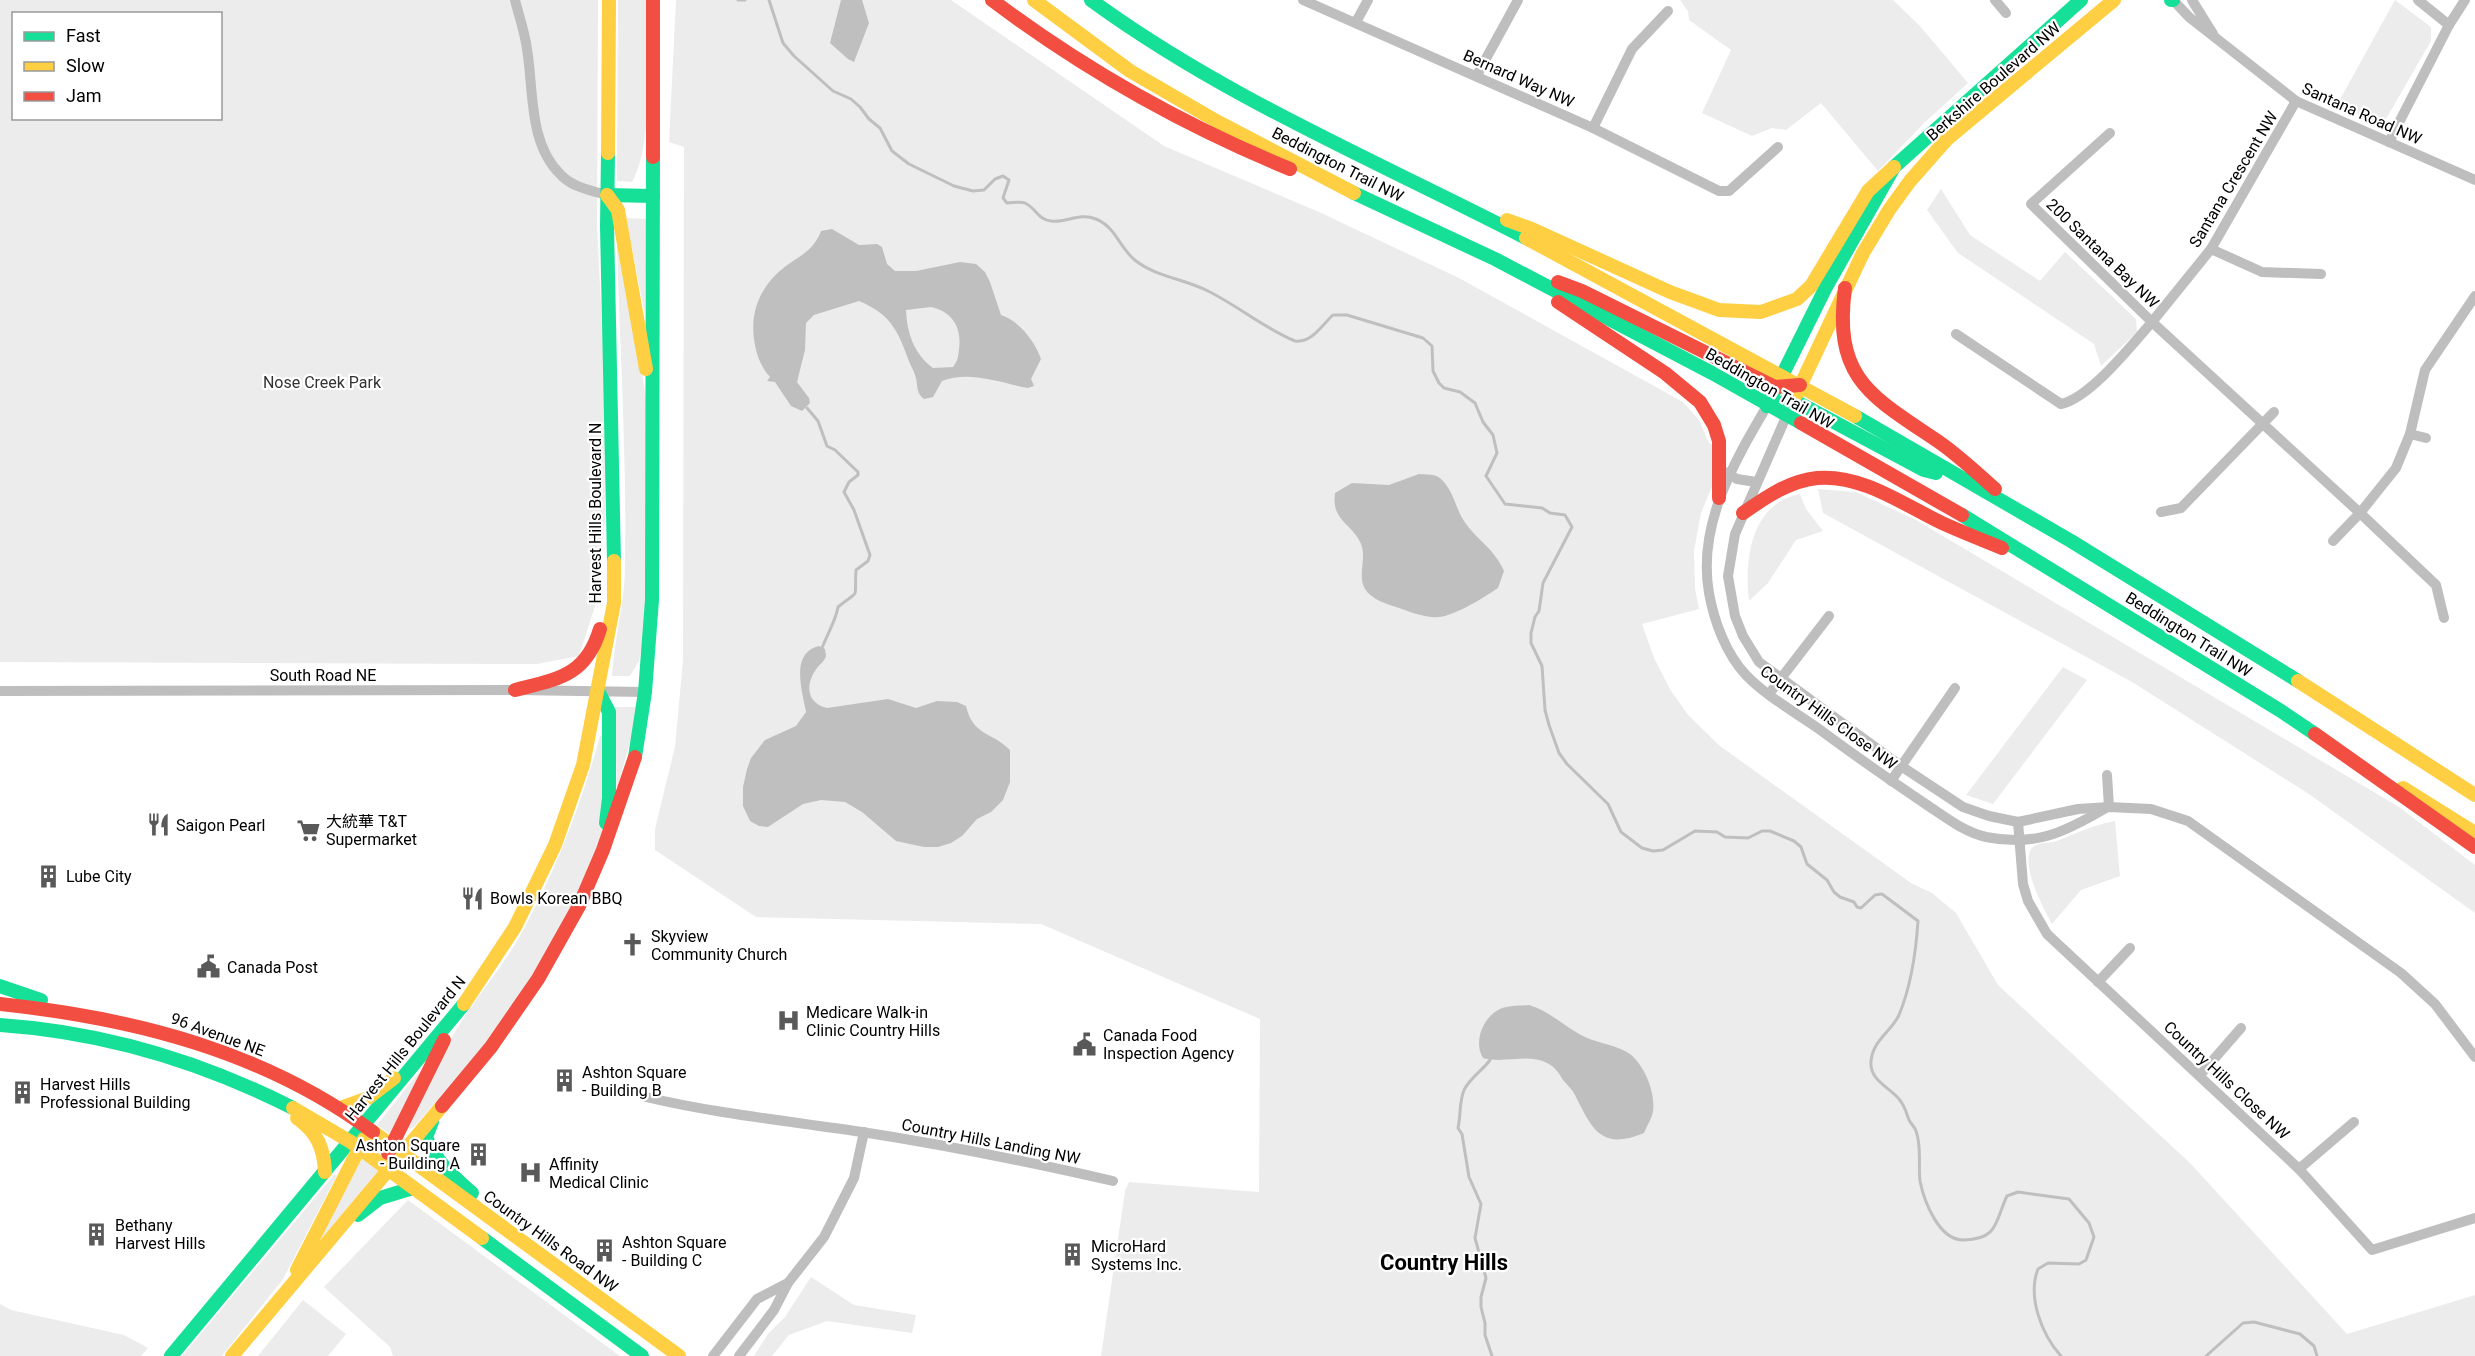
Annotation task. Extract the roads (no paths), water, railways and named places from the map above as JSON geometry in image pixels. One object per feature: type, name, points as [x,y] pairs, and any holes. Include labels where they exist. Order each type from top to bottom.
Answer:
[{"type":"main road","name":"Harvest Hills Boulevard N","points":[[364,1125],[458,1013],[514,927],[555,845],[583,765],[614,603],[607,195],[609,0]]},
{"type":"main road","points":[[232,1356],[388,1169],[387,1158],[435,1113],[491,1047],[538,979],[579,906],[603,850],[634,760],[645,692],[652,620],[653,0]]},
{"type":"main road","points":[[992,0],[1044,39],[1106,80],[1149,103],[1254,155],[1362,197]]},
{"type":"main road","name":"Beddington Trail NW","points":[[1034,0],[1130,71],[1172,96],[1362,197],[1495,259],[1712,373],[1982,526],[2475,833]]},
{"type":"main road","name":"Beddington Trail NW","points":[[1091,0],[1201,74],[1449,200],[1778,381],[1800,385],[2023,512],[2284,673],[2475,795]]},
{"type":"main road","name":"Berkshire Boulevard NW","points":[[1767,406],[1826,287],[1894,167],[2081,0]]},
{"type":"main road","points":[[2110,4],[2127,0]]},
{"type":"main road","name":"Berkshire Boulevard NW","points":[[1786,417],[1845,288],[1888,210],[1910,181],[1947,139],[2110,4]]},
{"type":"main road","points":[[1449,200],[1532,229],[1697,303],[1726,311],[1748,313],[1761,312],[1797,299],[1811,286],[1868,191],[1894,167]]},
{"type":"main road","points":[[607,195],[653,196]]},
{"type":"main road","points":[[607,195],[618,210],[653,412]]},
{"type":"main road","points":[[1495,259],[1581,291],[1778,381]]},
{"type":"main road","points":[[1495,259],[1665,374],[1700,402],[1714,425],[1719,441],[1725,472],[1719,498]]},
{"type":"main road","points":[[1845,288],[1842,340],[1855,373],[1881,401],[1951,451],[2023,512]]},
{"type":"main road","points":[[1767,406],[1793,400],[1924,470],[1966,481]]},
{"type":"main road","points":[[1743,513],[1768,495],[1796,481],[1816,477],[1842,479],[1871,487],[1940,522],[2047,566]]},
{"type":"main road","points":[[515,690],[572,674],[591,656],[596,646],[609,566],[614,550]]},
{"type":"main road","points":[[598,691],[609,712],[609,798],[603,850]]},
{"type":"main road","points":[[2281,711],[2475,847]]},
{"type":"main road","points":[[0,986],[22,995],[87,1013]]},
{"type":"main road","name":"96 Avenue NE","points":[[0,1004],[87,1013],[170,1032],[222,1050],[272,1072],[340,1108],[397,1150]]},
{"type":"main road","points":[[397,1150],[458,1013]]},
{"type":"main road","points":[[0,1026],[55,1030],[128,1043],[211,1069],[310,1117],[355,1145],[642,1356]]},
{"type":"main road","points":[[340,1108],[368,1098],[427,1050]]},
{"type":"main road","points":[[255,1089],[268,1101],[307,1124],[324,1149],[325,1172]]},
{"type":"main road","points":[[435,1113],[426,1137],[432,1153],[438,1163],[484,1204],[493,1218]]},
{"type":"main road","points":[[292,1284],[355,1145],[364,1137],[364,1125]]},
{"type":"main road","name":"Harvest Hills Boulevard N","points":[[171,1356],[325,1172],[355,1145]]},
{"type":"main road","name":"Country Hills Road NW","points":[[397,1150],[679,1356]]},
{"type":"main road","points":[[330,1238],[380,1198],[413,1188]]},
{"type":"street","points":[[515,0],[527,48],[535,126],[549,160],[561,176],[572,183],[607,195]]},
{"type":"street","name":"Bernard Way NW","points":[[1303,0],[1593,128],[1719,191],[1729,191],[1778,147]]},
{"type":"street","points":[[1356,22],[1368,0]]},
{"type":"street","points":[[1477,75],[1518,0]]},
{"type":"street","points":[[1995,0],[2006,13]]},
{"type":"street","name":"Santana Road NW","points":[[2173,0],[2189,17],[2296,101],[2475,180]]},
{"type":"street","name":"Santana Road NW","points":[[2192,0],[2216,39]]},
{"type":"street","points":[[2418,0],[2449,25]]},
{"type":"street","points":[[2389,142],[2449,25],[2465,0]]},
{"type":"street","points":[[1593,128],[1632,49],[1668,11]]},
{"type":"street","name":"Santana Crescent NW","points":[[1956,334],[2061,404],[2073,402],[2115,364],[2211,249],[2296,101]]},
{"type":"street","name":"200 Santana Bay NW","points":[[2110,133],[2031,204],[2152,322]]},
{"type":"street","points":[[2211,249],[2262,272],[2321,274]]},
{"type":"street","points":[[2333,541],[2360,513],[2396,468],[2410,434],[2426,370],[2475,296]]},
{"type":"street","points":[[2152,322],[2436,585],[2444,618]]},
{"type":"street","points":[[1756,482],[1746,482],[1725,472],[1767,406]]},
{"type":"street","points":[[2161,512],[2181,508],[2274,412]]},
{"type":"street","name":"Country Hills Close NW","points":[[1786,417],[1743,513],[1734,541],[1728,576],[1735,616],[1743,636],[1759,662],[1901,766],[1963,807],[1989,816],[2018,822],[2078,809],[2109,807],[2151,809],[2188,820],[2401,973],[2435,1004],[2475,1057]]},
{"type":"street","points":[[2410,434],[2426,438]]},
{"type":"street","name":"Country Hills Close NW","points":[[1719,498],[1708,558],[1709,592],[1726,646],[1745,675],[1891,781],[1959,826],[1984,837],[2019,841],[2067,831],[2109,807]]},
{"type":"street","points":[[1769,694],[1829,616]]},
{"type":"street","points":[[1891,781],[1955,688]]},
{"type":"street","name":"South Road NE","points":[[0,691],[645,692]]},
{"type":"street","points":[[2107,775],[2109,807]]},
{"type":"street","name":"Country Hills Close NW","points":[[2018,822],[2023,884],[2028,902],[2047,934],[2299,1169],[2372,1250],[2475,1218]]},
{"type":"street","points":[[2098,982],[2130,948]]},
{"type":"street","points":[[2200,1075],[2241,1028]]},
{"type":"street","name":"Country Hills Landing NW","points":[[646,1097],[696,1108],[864,1132],[1042,1165],[1113,1181]]},
{"type":"street","points":[[2299,1169],[2354,1122]]},
{"type":"street","points":[[739,1356],[774,1310],[788,1283],[824,1237],[854,1178],[864,1132]]},
{"type":"street","points":[[713,1356],[757,1299],[788,1283]]},
{"type":"waterway","points":[[738,0],[745,0]]},
{"type":"waterway","points":[[769,0],[783,43],[794,56],[833,91],[851,99],[860,107],[880,128],[892,151],[909,164],[954,186],[973,191],[984,190],[995,179],[1003,176],[1009,180],[1003,198],[1007,203],[1025,203],[1040,216],[1051,221],[1079,217],[1096,219],[1109,228],[1130,256],[1144,266],[1208,291],[1295,341],[1311,337],[1333,315],[1347,315],[1423,338],[1432,346],[1433,371],[1439,383],[1444,388],[1460,392],[1475,403],[1483,422],[1493,435],[1497,453],[1486,476],[1505,504],[1542,508],[1550,513],[1565,515],[1572,527],[1543,583],[1539,611],[1531,633],[1531,643],[1542,666],[1545,710],[1559,753],[1567,764],[1608,804],[1621,832],[1642,848],[1653,851],[1663,850],[1695,831],[1717,832],[1725,837],[1748,838],[1762,831],[1770,831],[1794,841],[1801,847],[1807,864],[1827,880],[1840,897],[1854,902],[1857,907],[1861,908],[1875,895],[1882,894],[1918,921],[1907,992],[1896,1021],[1875,1047],[1871,1068],[1880,1083],[1901,1102],[1915,1130],[1919,1143],[1922,1189],[1929,1209],[1947,1234],[1955,1239],[1964,1240],[1984,1236],[1994,1227],[2007,1196],[2018,1192],[2069,1199],[2089,1223],[2094,1237],[2086,1260],[2079,1264],[2048,1263],[2038,1269],[2035,1280],[2035,1303],[2042,1327],[2061,1356]]},
{"type":"waterway","points":[[807,408],[818,421],[827,446],[835,450],[858,472],[844,492],[854,510],[870,555],[868,561],[856,570],[855,593],[838,607],[822,648]]},
{"type":"waterway","points":[[1490,1060],[1464,1090],[1458,1128],[1462,1134],[1469,1177],[1481,1204],[1475,1238],[1486,1278],[1481,1307],[1485,1335],[1492,1356]]},
{"type":"waterway","points":[[2206,1356],[2243,1323],[2254,1322],[2300,1334],[2314,1346],[2317,1356]]},
{"type":"place","name":"Saigon Pearl","points":[[158,825]]},
{"type":"place","name":"大統華 T&T Supermarket","points":[[308,830]]},
{"type":"place","name":"Lube City","points":[[48,876]]},
{"type":"place","name":"Bowls Korean BBQ","points":[[472,898]]},
{"type":"place","name":"Skyview Community Church","points":[[633,945]]},
{"type":"place","name":"Canada Post","points":[[209,967]]},
{"type":"place","name":"Medicare Walk-in Clinic Country Hills","points":[[788,1021]]},
{"type":"place","name":"Canada Food Inspection Agency","points":[[1085,1044]]},
{"type":"place","name":"Ashton Square - Building B","points":[[564,1081]]},
{"type":"place","name":"Harvest Hills Professional Building","points":[[22,1093]]},
{"type":"place","name":"Ashton Square - Building A","points":[[478,1154]]},
{"type":"place","name":"Affinity Medical Clinic","points":[[531,1173]]},
{"type":"place","name":"Bethany Harvest Hills","points":[[97,1234]]},
{"type":"place","name":"Ashton Square - Building C","points":[[604,1251]]},
{"type":"place","name":"MicroHard Systems Inc.","points":[[1073,1255]]},
{"type":"district","name":"Country Hills","points":[[1444,1262]]},
{"type":"park label","name":"Nose Creek Park","points":[[322,382]]}]
